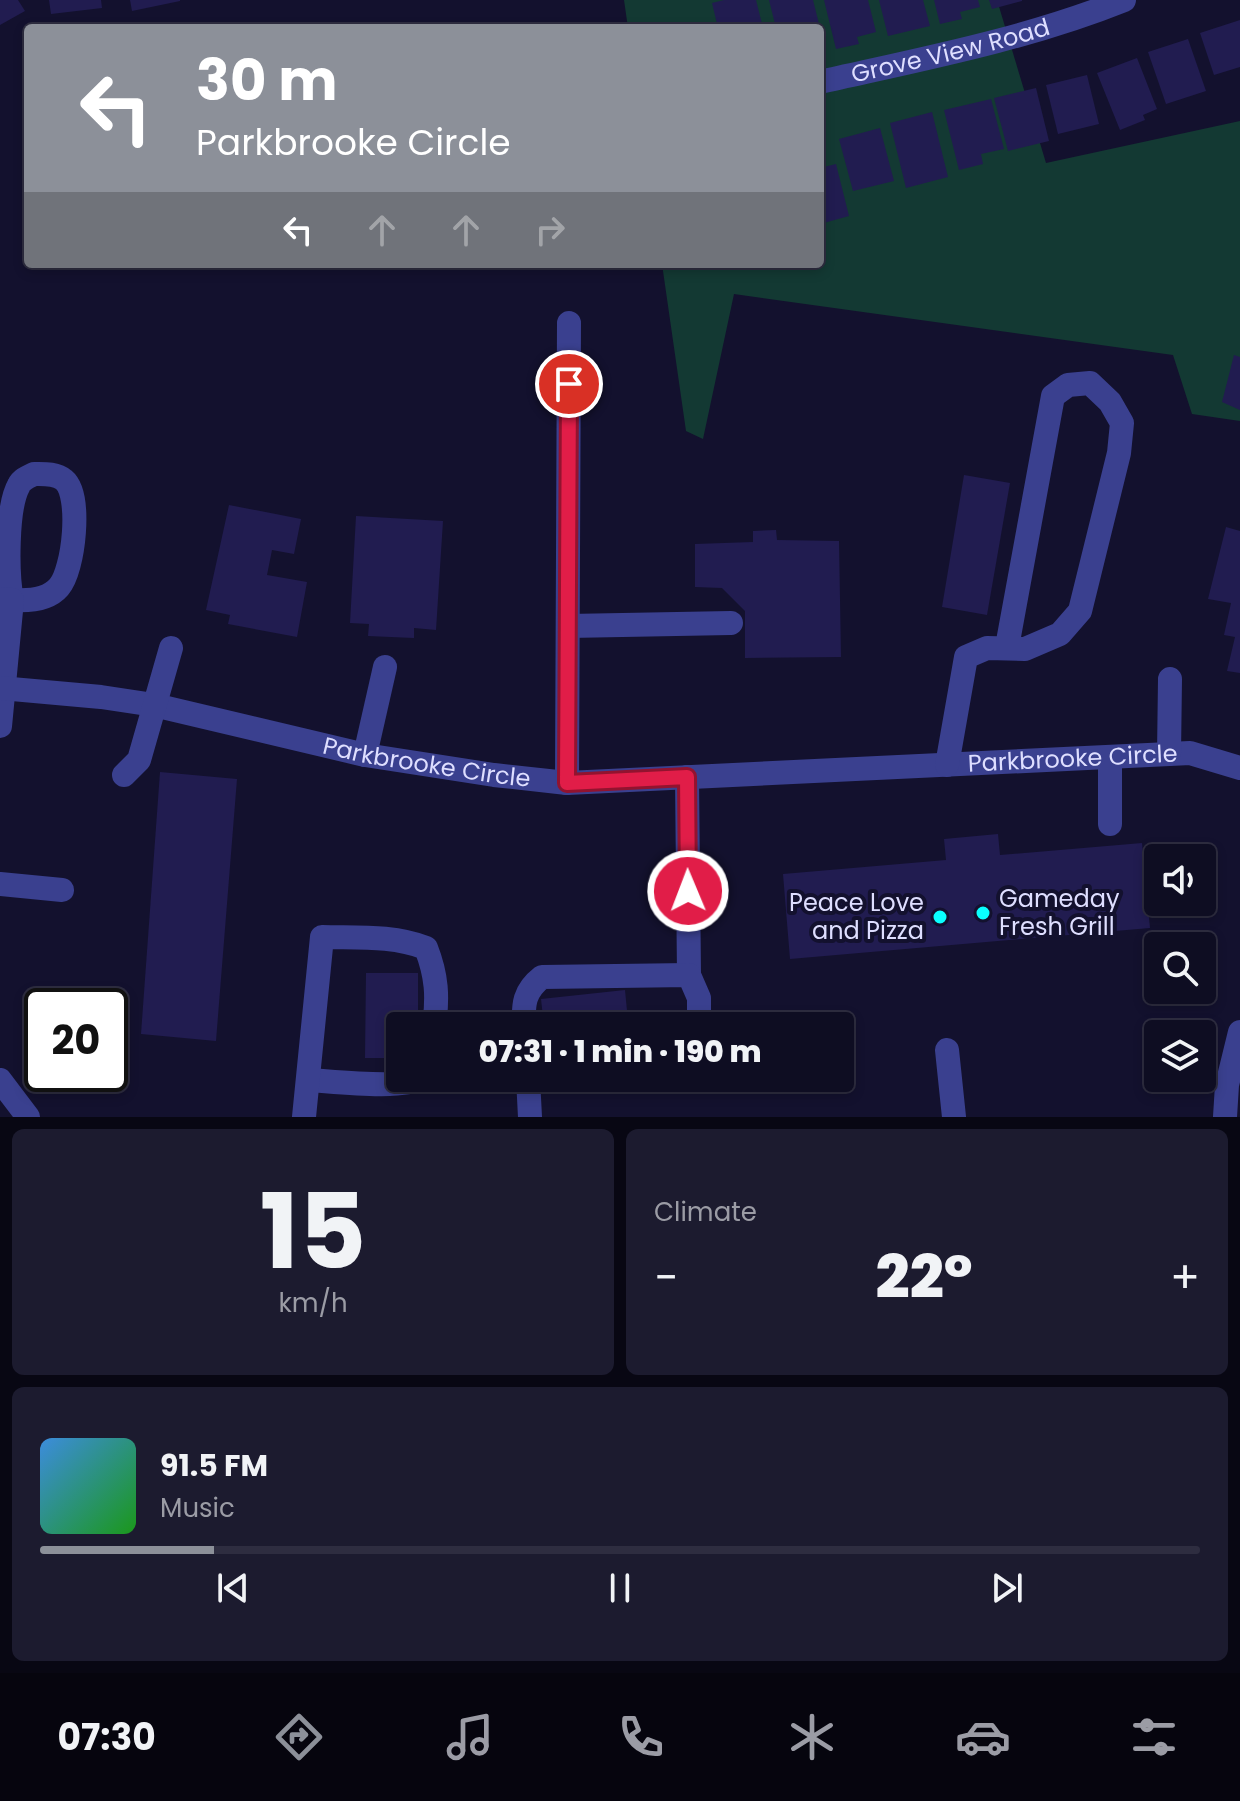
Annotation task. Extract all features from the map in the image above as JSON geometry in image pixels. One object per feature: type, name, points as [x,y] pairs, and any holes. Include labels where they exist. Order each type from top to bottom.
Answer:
[{"type":"street","name":"Grove View Road","points":[[824,81],[929,58],[1090,14],[1124,0]]},
{"type":"street","points":[[567,783],[569,323]]},
{"type":"street","points":[[947,765],[966,657],[987,648],[1025,649],[1060,634],[1080,611],[1119,453],[1122,423],[1110,402],[1090,383],[1068,385],[1053,396],[1007,647]]},
{"type":"street","points":[[0,726],[6,599],[15,494],[21,481],[34,474],[64,479],[73,493],[71,558],[59,588],[40,598],[6,599]]},
{"type":"street","points":[[568,626],[731,623]]},
{"type":"street","points":[[124,775],[139,760],[171,648]]},
{"type":"street","points":[[365,755],[385,667]]},
{"type":"street","points":[[1169,754],[1170,679]]},
{"type":"street","name":"Parkbrooke Circle","points":[[2,688],[154,705],[365,755],[567,783],[1190,753],[1240,768]]},
{"type":"street","points":[[1110,757],[1110,824]]},
{"type":"street","points":[[687,777],[689,975],[699,998],[699,1012]]},
{"type":"street","points":[[0,884],[62,890]]},
{"type":"street","points":[[304,1117],[322,937],[379,938],[410,942],[426,948],[435,971],[438,994],[436,1012]]},
{"type":"street","points":[[523,1012],[523,1002],[530,986],[542,977],[689,975]]},
{"type":"street","points":[[1225,1117],[1227,1085],[1239,1042]]},
{"type":"street","points":[[947,1050],[954,1117]]},
{"type":"street","points":[[0,1080],[28,1117]]},
{"type":"street","points":[[308,1080],[386,1084]]},
{"type":"street","points":[[529,1092],[530,1117]]},
{"type":"green space","points":[[624,0],[997,0],[1046,163],[1240,121],[1240,421],[1192,414],[1173,355],[734,294],[703,439],[686,431],[663,268],[824,268],[824,24],[627,24]]},
{"type":"building","points":[[0,0],[18,0],[25,11],[0,25]]},
{"type":"building","points":[[49,0],[101,0],[102,8],[51,14]]},
{"type":"building","points":[[130,0],[180,0],[180,1],[132,11]]},
{"type":"building","points":[[756,0],[762,24],[717,24],[712,3]]},
{"type":"building","points":[[769,0],[813,0],[819,24],[775,24]]},
{"type":"building","points":[[824,0],[868,0],[876,32],[857,37],[859,44],[836,49]]},
{"type":"building","points":[[879,0],[923,0],[930,26],[888,36]]},
{"type":"building","points":[[934,0],[978,0],[980,7],[960,12],[962,19],[940,24]]},
{"type":"building","points":[[989,0],[1022,0],[1022,1],[992,9]]},
{"type":"building","points":[[1240,20],[1240,67],[1214,75],[1200,33]]},
{"type":"building","points":[[1188,39],[1206,91],[1166,104],[1148,52]]},
{"type":"building","points":[[1137,58],[1157,109],[1143,115],[1145,120],[1120,130],[1097,73]]},
{"type":"building","points":[[1087,75],[1099,124],[1058,134],[1046,85]]},
{"type":"building","points":[[1036,88],[1049,141],[1008,151],[994,98]]},
{"type":"building","points":[[991,99],[1004,149],[981,154],[983,164],[959,170],[944,110]]},
{"type":"building","points":[[932,112],[948,177],[906,188],[890,123]]},
{"type":"building","points":[[880,128],[894,181],[853,191],[839,139]]},
{"type":"building","points":[[836,164],[849,216],[824,223],[824,167]]},
{"type":"building","points":[[1234,355],[1240,357],[1240,410],[1222,402]]},
{"type":"building","points":[[964,475],[1010,483],[987,615],[942,607]]},
{"type":"building","points":[[229,505],[301,519],[294,554],[272,550],[267,575],[307,582],[297,637],[228,624],[230,615],[206,610]]},
{"type":"building","points":[[356,516],[443,521],[436,630],[414,628],[414,638],[368,636],[369,624],[350,623]]},
{"type":"building","points":[[1226,527],[1240,531],[1240,673],[1227,671],[1235,637],[1224,635],[1231,603],[1208,599]]},
{"type":"building","points":[[776,530],[777,540],[839,541],[841,657],[745,658],[745,611],[722,588],[695,587],[695,544],[753,542],[753,531]]},
{"type":"building","points":[[160,772],[237,779],[216,1041],[141,1034]]},
{"type":"building","points":[[998,834],[1000,855],[1142,843],[1144,916],[1149,916],[1150,928],[790,959],[783,874],[946,860],[944,839]]},
{"type":"building","points":[[366,973],[418,973],[418,1012],[386,1012],[386,1058],[365,1058]]},
{"type":"building","points":[[625,990],[627,1012],[542,1012],[541,999]]},
{"type":"place","name":"Gameday Fresh Grill","points":[[983,913]]},
{"type":"place","name":"Peace Love and Pizza","points":[[940,917]]},
{"type":"route","points":[[569,384],[567,783],[687,777],[688,891]]}]
